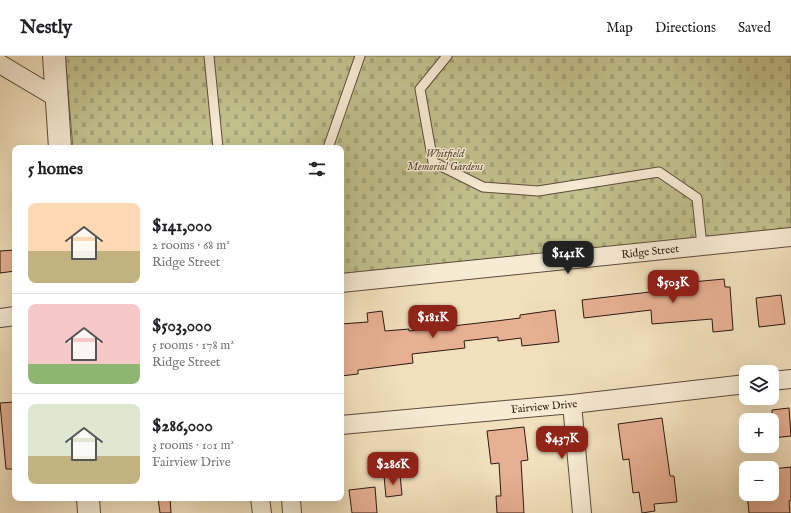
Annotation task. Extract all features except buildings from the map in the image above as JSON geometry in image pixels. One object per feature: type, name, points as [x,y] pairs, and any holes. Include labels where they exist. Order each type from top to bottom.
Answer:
[{"type":"street","points":[[54,56],[60,145]]},
{"type":"street","points":[[0,64],[57,98]]},
{"type":"street","name":"Ridge Street","points":[[344,283],[791,237]]},
{"type":"street","points":[[0,318],[12,316]]},
{"type":"street","points":[[779,380],[791,379]]},
{"type":"street","name":"Fairview Drive","points":[[344,425],[572,404],[739,385]]},
{"type":"street","points":[[572,404],[582,513]]},
{"type":"street","points":[[88,501],[89,513]]},
{"type":"street","points":[[260,501],[262,513]]},
{"type":"street","points":[[291,501],[292,513]]},
{"type":"lane","points":[[209,56],[218,145]]},
{"type":"lane","points":[[329,145],[360,56]]},
{"type":"lane","points":[[447,56],[420,89],[433,162],[483,187],[538,191],[659,172],[697,198],[702,246]]},
{"type":"green space","name":"Whitfield Memorial Gardens","points":[[65,56],[791,56],[791,228],[344,274],[344,145],[73,145]]}]
